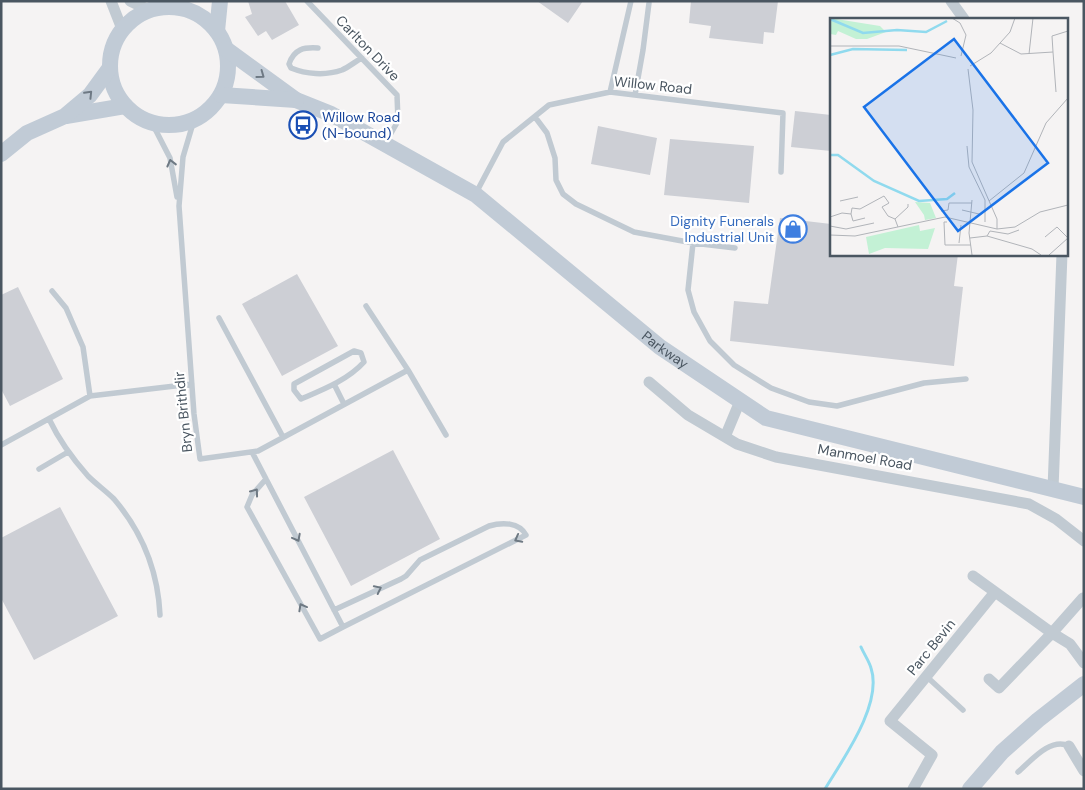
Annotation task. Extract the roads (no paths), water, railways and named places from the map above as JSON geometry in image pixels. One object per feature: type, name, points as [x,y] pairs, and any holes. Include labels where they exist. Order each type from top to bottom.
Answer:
[{"type":"main road","points":[[217,31],[220,1]]},
{"type":"main road","points":[[170,4],[203,17],[217,31],[226,49],[228,72],[221,94],[210,110],[194,120],[174,125],[152,123],[138,117],[125,106],[117,95],[112,83],[110,69],[110,55],[122,30],[134,18],[149,10],[170,4]]},
{"type":"main road","points":[[226,49],[296,100]]},
{"type":"main road","points":[[65,116],[90,95],[110,69]]},
{"type":"main road","points":[[221,94],[296,100]]},
{"type":"main road","name":"Parkway","points":[[296,100],[331,114],[476,195],[660,348],[766,418],[1084,497]]},
{"type":"main road","points":[[1,154],[28,133],[65,116],[125,106]]},
{"type":"main road","points":[[970,789],[1002,752],[1038,720],[1084,684]]},
{"type":"street","points":[[111,1],[122,30]]},
{"type":"street","points":[[130,1],[149,10]]},
{"type":"street","points":[[951,1],[963,18]]},
{"type":"street","points":[[1053,489],[1062,255]]},
{"type":"street","name":"Manmoel Road","points":[[649,382],[688,415],[737,444],[776,457],[839,467],[1029,504],[1056,519],[1084,541]]},
{"type":"street","points":[[725,437],[740,401]]},
{"type":"street","points":[[973,576],[1070,644],[1084,663]]},
{"type":"street","name":"Parc Bevin","points":[[913,789],[932,755],[890,721],[995,592]]},
{"type":"street","points":[[989,679],[999,688],[1083,598]]},
{"type":"street","points":[[1069,746],[1084,771]]},
{"type":"lane","name":"Carlton Drive","points":[[306,1],[397,95],[398,122],[384,144]]},
{"type":"lane","points":[[610,92],[632,1]]},
{"type":"lane","points":[[636,95],[644,50],[649,3]]},
{"type":"lane","points":[[318,48],[307,47],[299,49],[291,59],[289,64],[291,68],[302,72],[327,73],[342,70],[362,58]]},
{"type":"lane","name":"Willow Road","points":[[476,195],[503,142],[549,106],[610,92],[783,114],[781,172]]},
{"type":"lane","points":[[535,117],[547,133],[556,158],[556,180],[562,194],[576,204],[634,232],[693,243],[735,248]]},
{"type":"lane","name":"Bryn Brithdir","points":[[194,120],[183,157],[179,206],[194,414],[200,460],[258,451],[408,370]]},
{"type":"lane","points":[[152,123],[170,158],[179,206]]},
{"type":"lane","points":[[693,243],[688,290],[694,312],[710,341],[734,366],[771,388],[809,402],[837,406],[924,383],[966,380]]},
{"type":"lane","points":[[52,291],[66,308],[83,347],[90,396]]},
{"type":"lane","points":[[366,306],[408,370],[446,435]]},
{"type":"lane","points":[[219,318],[283,437]]},
{"type":"lane","points":[[354,351],[361,353],[364,362],[358,369],[334,384],[301,399],[294,390],[294,384],[354,351]]},
{"type":"lane","points":[[1,445],[90,396],[192,384]]},
{"type":"lane","points":[[334,384],[344,404]]},
{"type":"lane","points":[[49,419],[60,442],[88,475],[113,498],[145,547],[157,583],[160,616]]},
{"type":"lane","points":[[39,469],[68,452]]},
{"type":"lane","points":[[252,452],[343,626]]},
{"type":"lane","points":[[266,479],[252,495],[248,506],[320,640],[343,626],[526,535],[518,525],[497,524],[489,526],[420,560],[406,576],[334,610]]},
{"type":"lane","points":[[926,676],[964,710]]},
{"type":"lane","points":[[1018,772],[1042,751],[1054,744],[1062,743],[1069,746]]},
{"type":"waterway","points":[[825,789],[851,747],[871,698],[873,682],[871,668],[861,647]]},
{"type":"place","name":"Willow Road (N-bound)","points":[[303,125]]},
{"type":"place","name":"Dignity Funerals Industrial Unit","points":[[793,229]]}]
